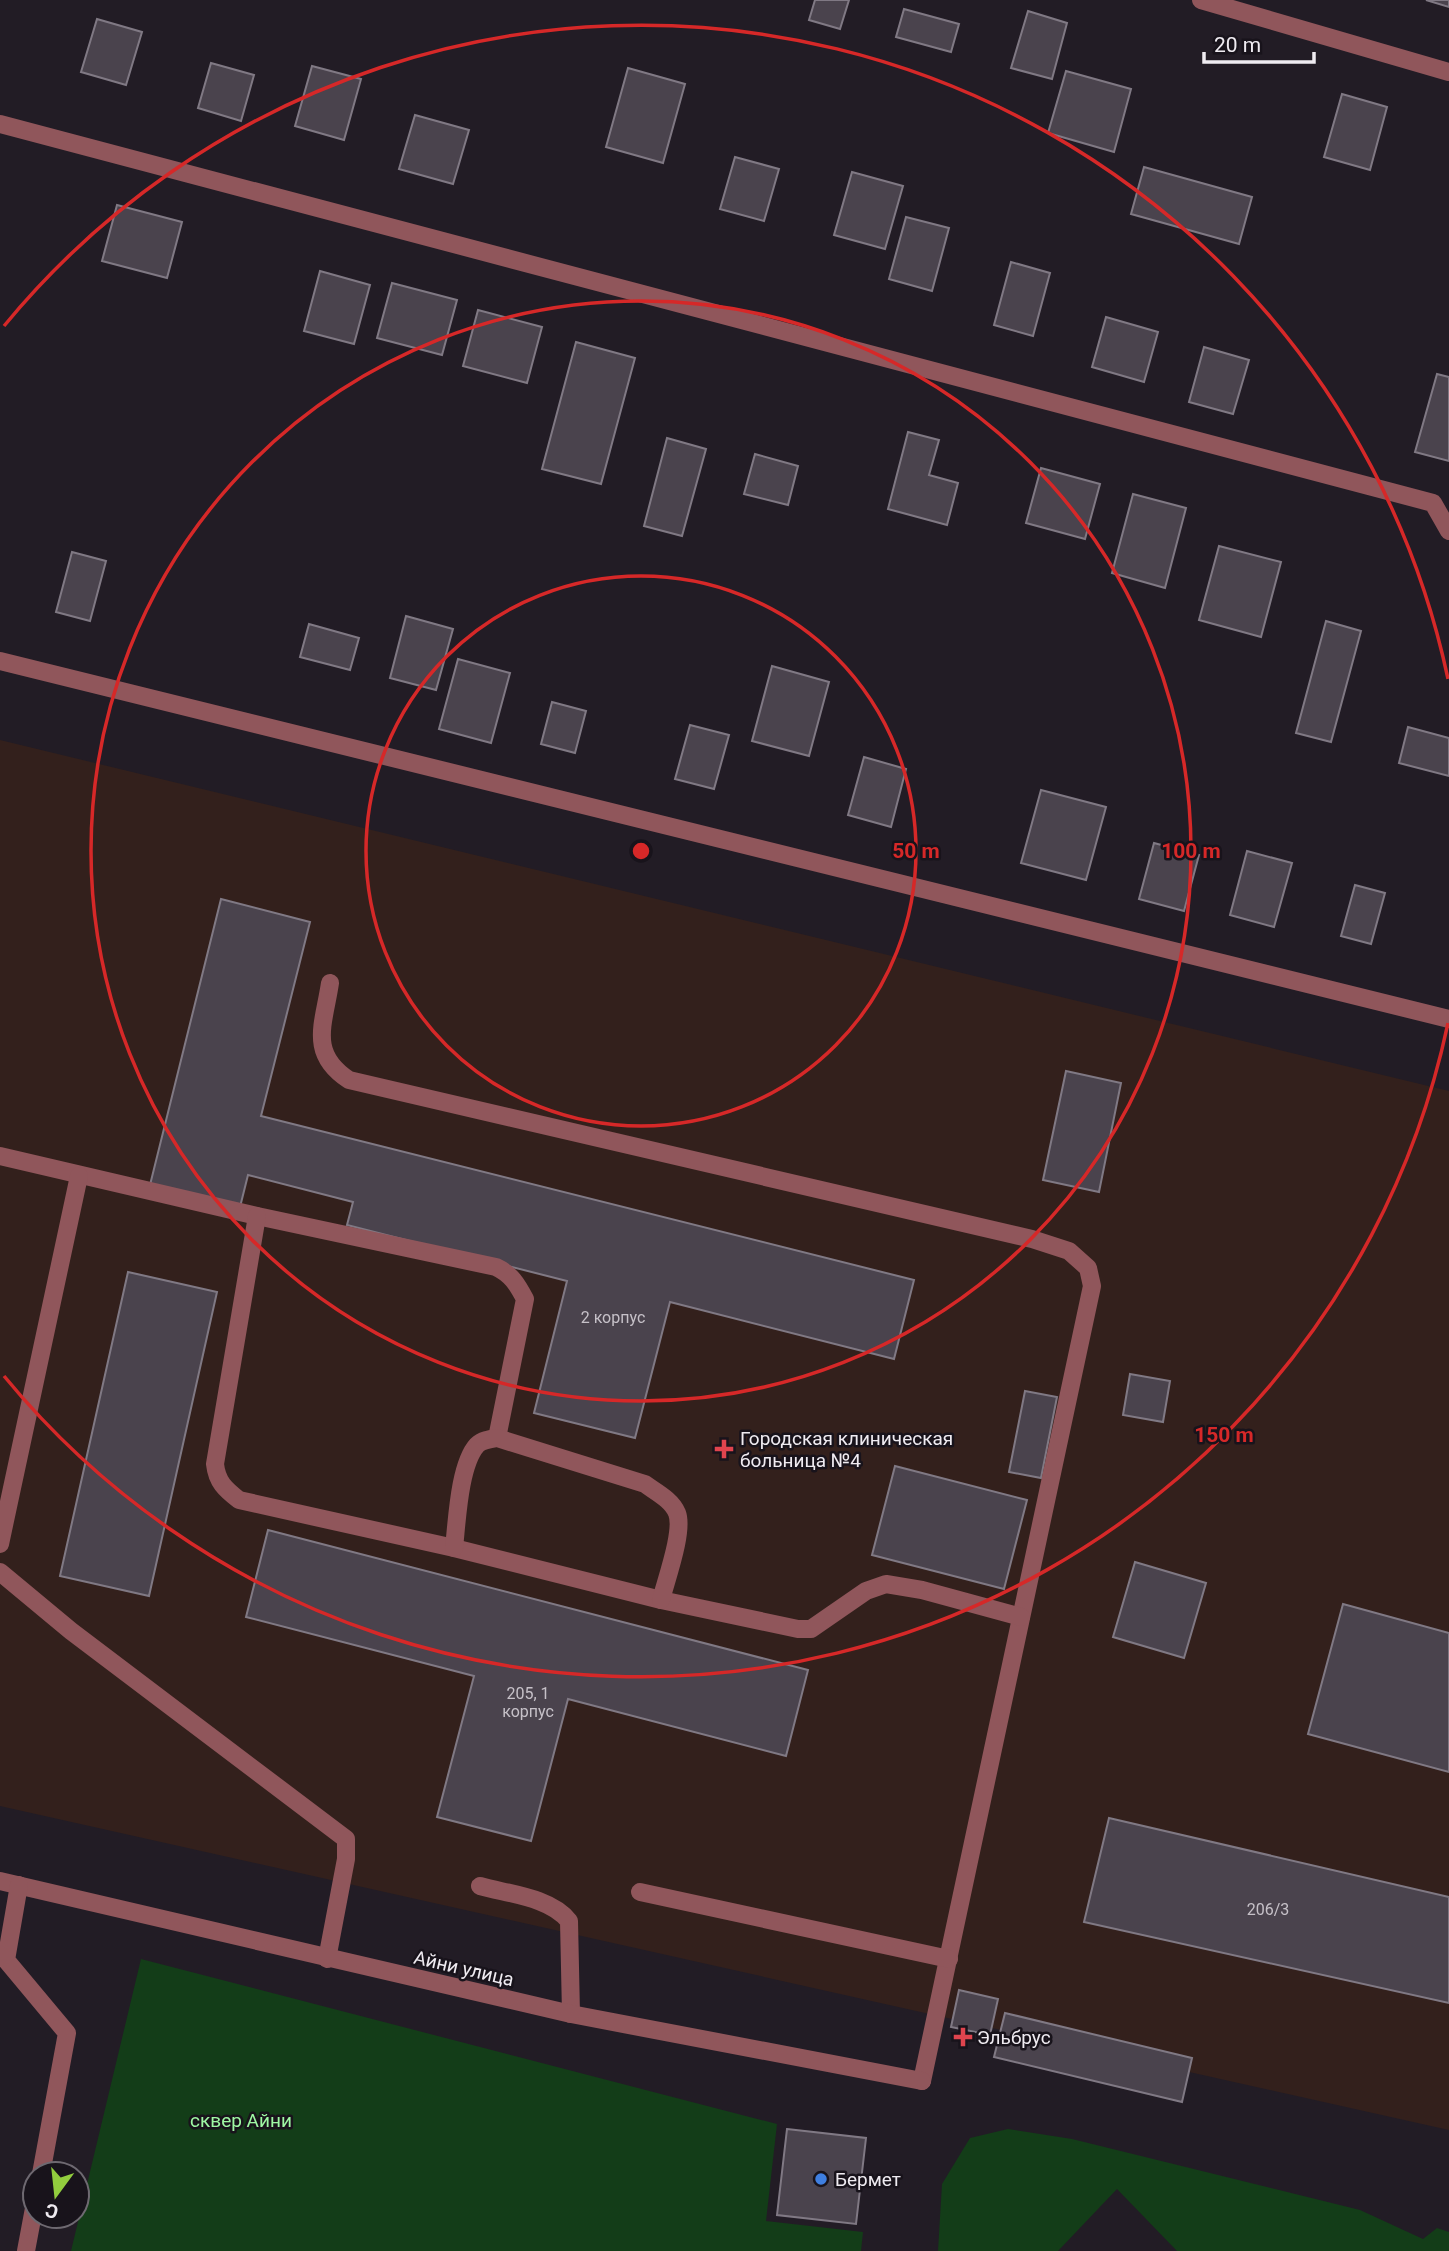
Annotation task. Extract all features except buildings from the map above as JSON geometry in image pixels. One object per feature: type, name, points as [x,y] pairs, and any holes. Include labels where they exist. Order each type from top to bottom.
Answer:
[{"type":"street","points":[[1200,0],[1449,72]]},
{"type":"street","points":[[0,124],[1433,503],[1449,531]]},
{"type":"street","points":[[0,662],[1449,1019]]},
{"type":"street","points":[[330,983],[321,1048],[332,1069],[349,1080],[1032,1239],[1069,1251],[1088,1268],[1092,1286],[949,1959],[640,1892]]},
{"type":"street","points":[[0,1156],[257,1216],[496,1267],[508,1273],[525,1299],[497,1438]]},
{"type":"street","points":[[0,1544],[79,1176]]},
{"type":"street","points":[[257,1216],[215,1464],[216,1477],[225,1489],[239,1500],[454,1548],[661,1600],[798,1629],[811,1629],[866,1591],[886,1584],[922,1590],[1021,1616]]},
{"type":"street","points":[[454,1548],[461,1489],[469,1459],[477,1444],[497,1438],[645,1484],[666,1498],[677,1513],[679,1527],[661,1600]]},
{"type":"street","points":[[0,1572],[71,1631],[346,1839],[346,1859],[327,1959]]},
{"type":"street","name":"Айни улица","points":[[0,1881],[571,2014],[922,2081],[949,1959]]},
{"type":"street","points":[[19,1885],[6,1960],[67,2033],[44,2160]]},
{"type":"street","points":[[480,1886],[530,1899],[561,1911],[569,1921],[571,2014]]},
{"type":"street","points":[[26,2251],[30,2230]]},
{"type":"shaded area","name":"Городская клиническая больница №4","points":[[0,740],[1449,1091],[1449,2130],[0,1806]]},
{"type":"green space","name":"сквер Айни","points":[[141,1959],[777,2124],[766,2221],[863,2232],[861,2251],[71,2251],[76,2230],[91,2230],[91,2168]]},
{"type":"green space","points":[[1008,2129],[1072,2139],[1360,2210],[1423,2239],[1437,2228],[1449,2232],[1449,2251],[1177,2251],[1117,2189],[1058,2251],[938,2251],[942,2184],[970,2138]]},
{"type":"place","name":"Городская клиническая больница №4","points":[[724,1449]]},
{"type":"place","name":"Эльбрус","points":[[963,2037]]},
{"type":"place","name":"Бермет","points":[[821,2179]]}]
